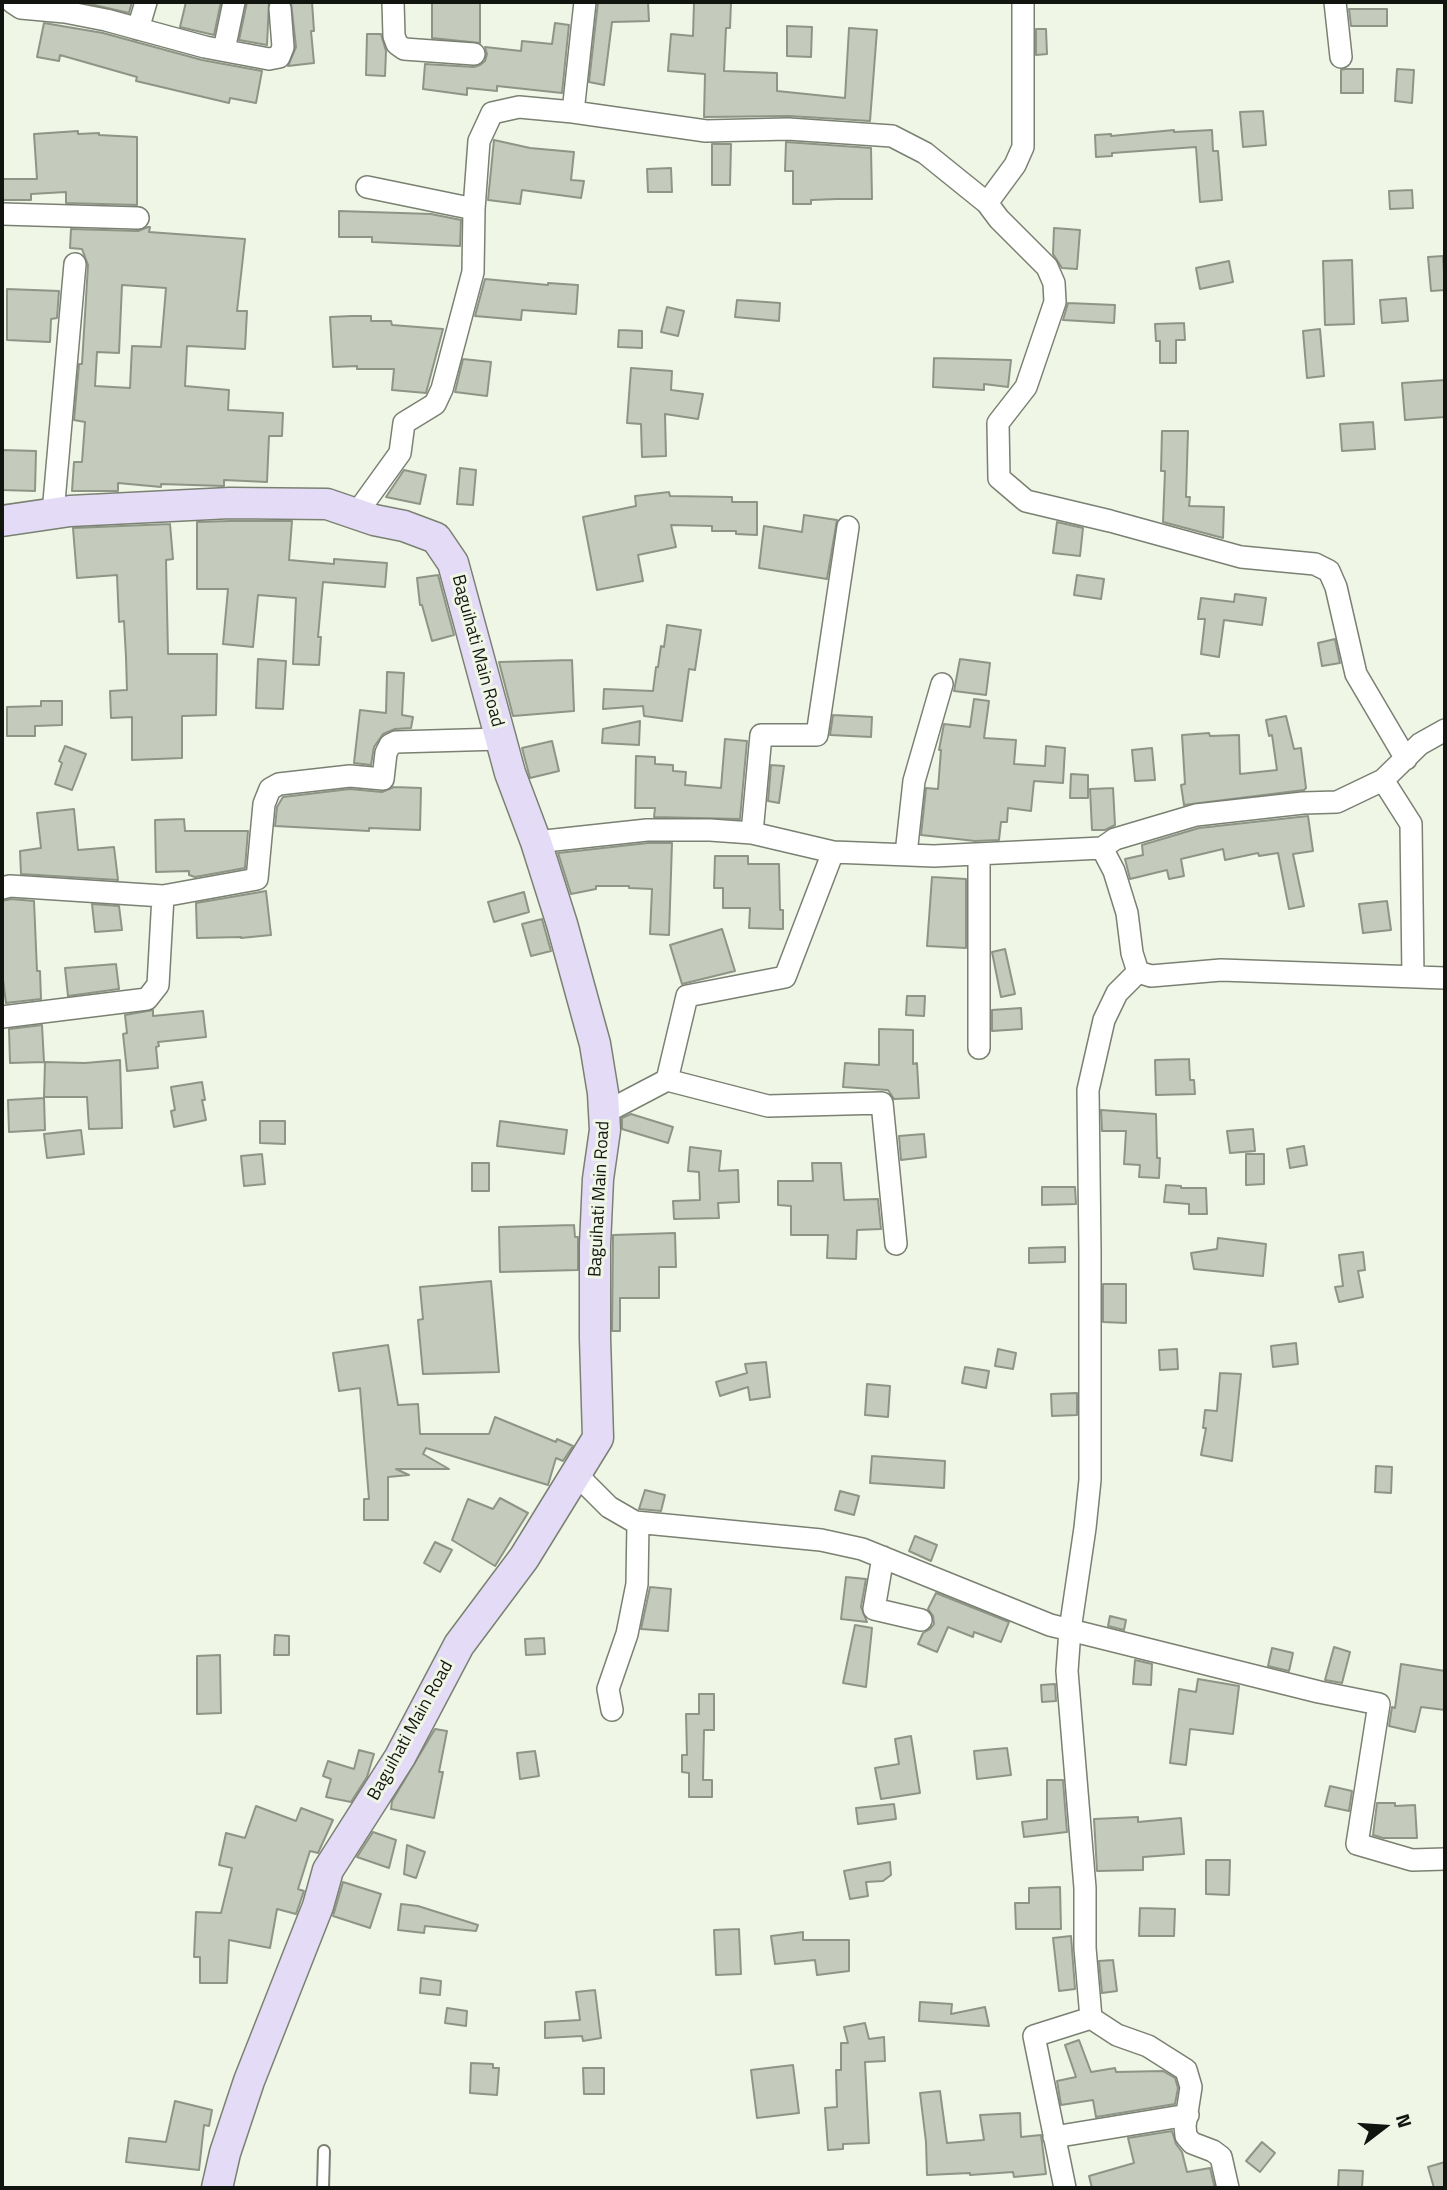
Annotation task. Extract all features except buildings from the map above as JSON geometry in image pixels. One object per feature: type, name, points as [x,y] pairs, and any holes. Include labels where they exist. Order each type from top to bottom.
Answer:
[{"type":"street","points":[[12,2],[21,9],[66,7],[138,29],[269,59],[279,57],[283,47],[280,8]]},
{"type":"street","points":[[138,29],[146,2]]},
{"type":"street","points":[[224,50],[234,2]]},
{"type":"street","points":[[393,2],[394,36],[397,44],[404,49],[474,54]]},
{"type":"street","points":[[573,112],[585,2]]},
{"type":"street","points":[[987,203],[1015,165],[1023,147],[1023,2]]},
{"type":"street","points":[[1335,2],[1341,57]]},
{"type":"street","points":[[356,514],[400,453],[404,423],[435,404],[442,389],[473,272],[479,141],[492,113],[519,107],[706,131],[788,129],[892,136],[925,153],[987,203],[999,219],[1047,267],[1054,284],[1055,302],[1026,387],[998,423],[999,478],[1026,501],[1241,557],[1315,564],[1329,571],[1336,587],[1356,674],[1406,759]]},
{"type":"street","points":[[367,187],[474,209]]},
{"type":"street","points":[[2,214],[138,218]]},
{"type":"street","points":[[53,513],[75,264]]},
{"type":"street","name":"Baguihati Main Road","points":[[2,521],[53,513],[230,503],[327,504],[436,538],[453,564],[510,773],[536,842],[562,924],[595,1044],[604,1112],[605,1130],[598,1179],[595,1245],[598,1438],[524,1558],[458,1645],[400,1757],[328,1870],[314,1917],[249,2081],[225,2153],[217,2188]]},
{"type":"street","points":[[752,833],[761,735],[817,735],[848,527]]},
{"type":"street","points":[[906,854],[914,781],[942,684]]},
{"type":"street","points":[[536,842],[648,830],[710,830],[752,833],[833,852],[934,856],[1102,848],[1115,839],[1196,815],[1303,803],[1337,802],[1383,780],[1420,744],[1445,730]]},
{"type":"street","points":[[2,888],[10,886],[163,896],[257,879],[264,804],[270,789],[279,784],[350,776],[383,779],[386,753],[390,745],[396,742],[500,739]]},
{"type":"street","points":[[1383,780],[1411,824],[1413,977]]},
{"type":"street","points":[[1102,848],[1114,871],[1127,913],[1132,953],[1138,971]]},
{"type":"street","points":[[667,1080],[687,996],[785,977],[833,852]]},
{"type":"street","points":[[979,854],[979,1048]]},
{"type":"street","points":[[2,1017],[147,999],[158,985],[163,896]]},
{"type":"street","points":[[1138,971],[1151,976],[1221,970],[1445,978]]},
{"type":"street","points":[[1091,2018],[1085,1948],[1085,1888],[1068,1671],[1070,1630],[1090,1480],[1088,1090],[1104,1020],[1117,993],[1138,971]]},
{"type":"street","points":[[604,1112],[667,1080],[768,1106],[881,1103],[896,1244]]},
{"type":"street","points":[[577,1475],[609,1507],[638,1523],[821,1540],[862,1549],[1050,1625],[1319,1692],[1379,1704],[1357,1844],[1412,1860],[1445,1858]]},
{"type":"street","points":[[612,1710],[608,1689],[627,1634],[637,1584],[638,1523]]},
{"type":"street","points":[[883,1557],[874,1609],[921,1620]]},
{"type":"street","points":[[1091,2018],[1117,2035],[1148,2046],[1186,2070],[1191,2087],[1186,2136],[1192,2143],[1221,2157],[1228,2188]]},
{"type":"street","points":[[1065,2188],[1034,2036],[1091,2018]]},
{"type":"street","points":[[1054,2137],[1188,2115]]},
{"type":"lane","points":[[323,2188],[324,2151]]}]
